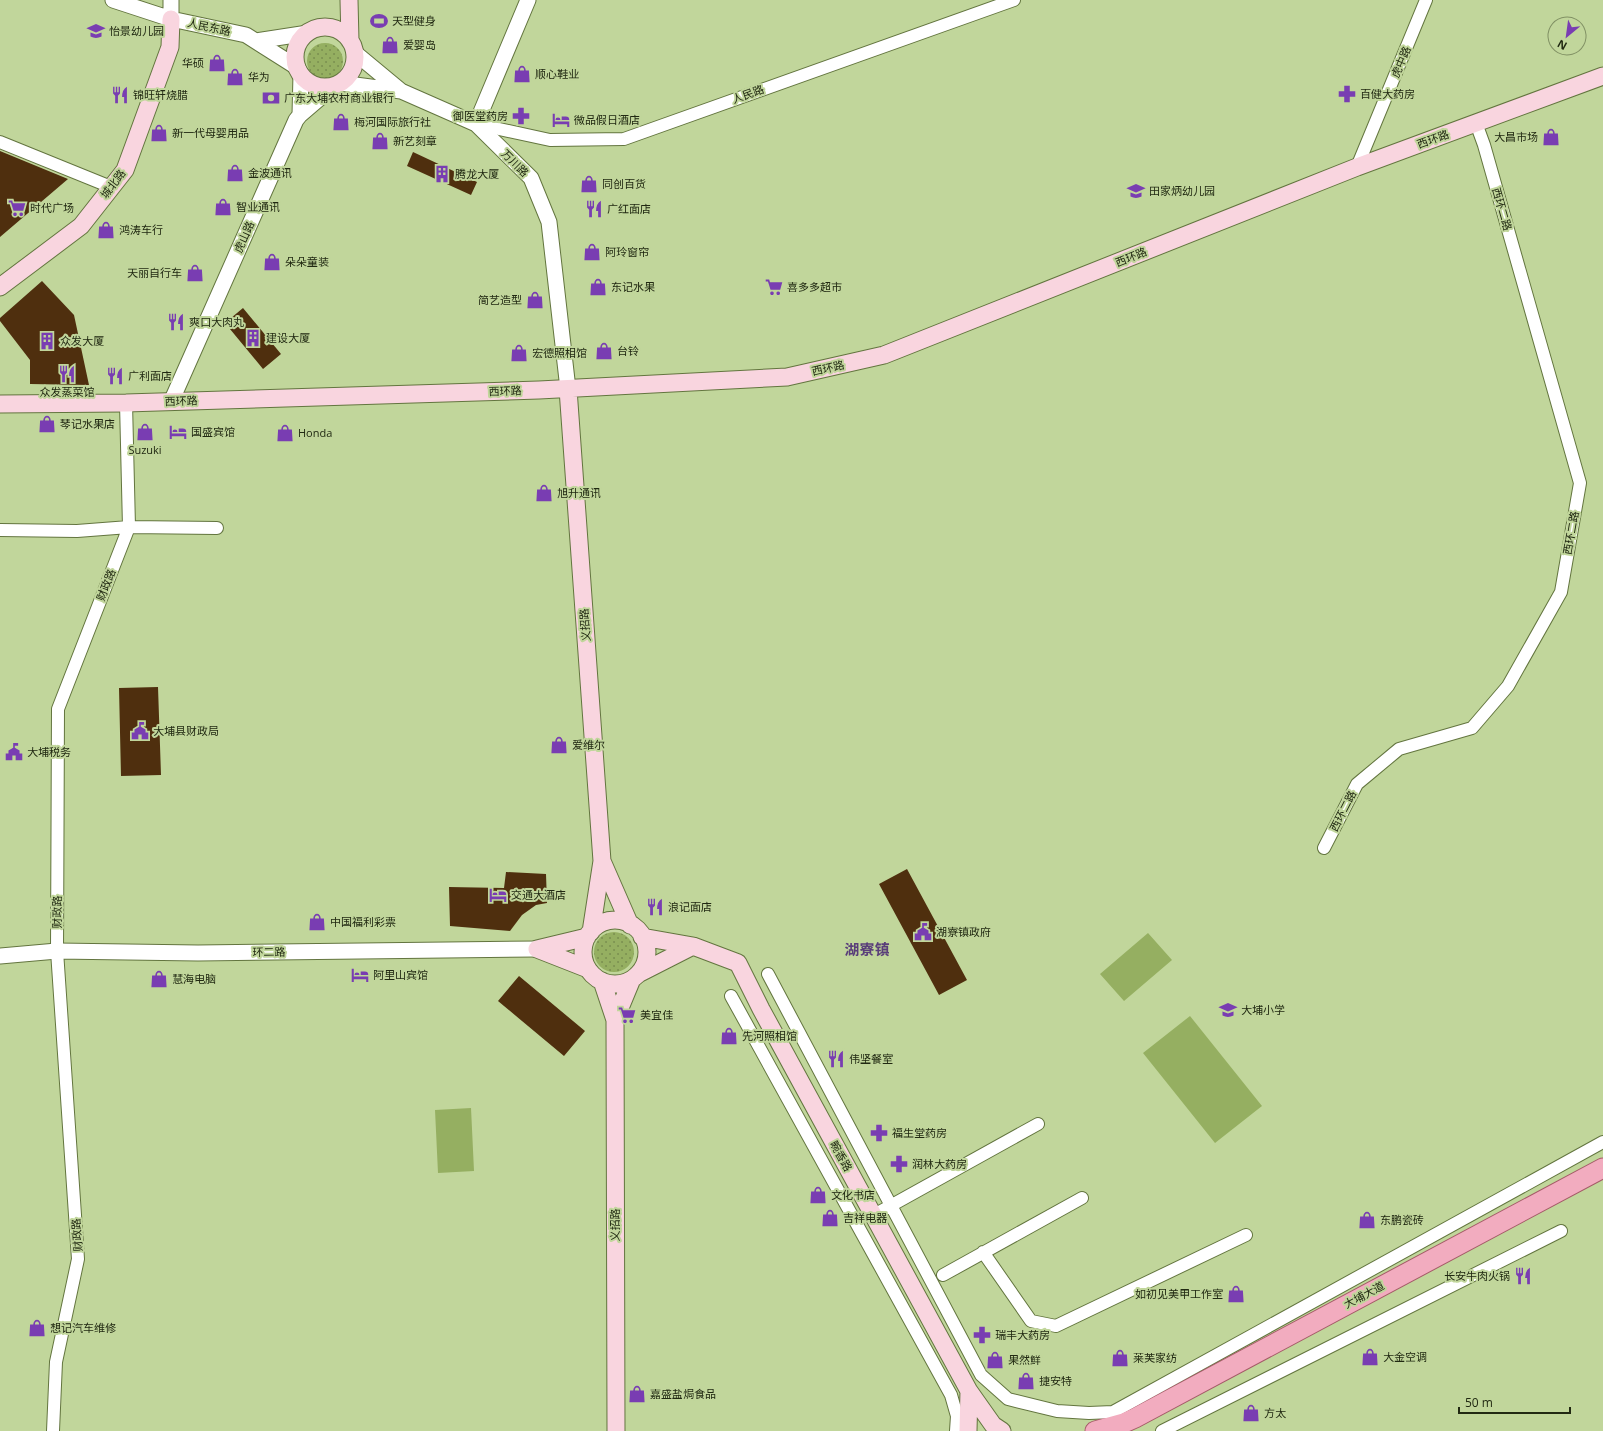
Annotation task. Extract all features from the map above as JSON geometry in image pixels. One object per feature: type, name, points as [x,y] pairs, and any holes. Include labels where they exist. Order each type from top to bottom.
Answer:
[{"type":"main road","points":[[325,28],[348,0]]},
{"type":"main road","points":[[348,0],[354,67],[347,77],[337,84],[326,87],[314,85],[299,71],[295,57],[296,50],[303,38],[308,33],[325,28],[336,30],[342,33],[352,47]]},
{"type":"main road","name":"城北路","points":[[0,287],[81,226],[125,170],[170,47],[171,19]]},
{"type":"main road","name":"西环路","points":[[0,404],[171,402],[568,389],[787,377],[884,355],[1357,167],[1603,76]]},
{"type":"main road","name":"义招路","points":[[568,389],[602,861]]},
{"type":"main road","points":[[602,861],[630,925]]},
{"type":"main road","points":[[602,861],[589,934],[584,944],[583,954],[585,964],[590,972],[602,981],[616,984],[626,982],[693,946]]},
{"type":"main road","points":[[537,949],[589,934],[604,923],[613,921],[624,922],[640,933],[645,942],[647,952],[646,961],[642,970],[635,977],[615,1020]]},
{"type":"main road","name":"畹香路","points":[[642,937],[693,946],[738,963],[761,1009],[970,1391],[993,1425],[1002,1431]]},
{"type":"main road","points":[[537,949],[588,968]]},
{"type":"main road","points":[[602,981],[615,1020]]},
{"type":"main road","name":"义招路","points":[[615,1020],[616,1431]]},
{"type":"main road","name":"大埔大道","points":[[1127,1427],[1603,1168]]},
{"type":"main road","name":"大埔大道","points":[[1127,1427],[1138,1424],[1603,1175]]},
{"type":"main road","points":[[968,1431],[970,1391]]},
{"type":"main road","points":[[1095,1431],[1127,1427]]},
{"type":"street","name":"人民东路","points":[[113,0],[171,19],[246,34],[299,71]]},
{"type":"street","points":[[171,0],[171,19]]},
{"type":"street","points":[[337,84],[401,91],[476,124],[528,0]]},
{"type":"street","name":"人民路","points":[[476,124],[550,140],[624,138],[1014,0]]},
{"type":"street","name":"虎中路","points":[[1357,167],[1426,0]]},
{"type":"street","points":[[256,41],[308,33]]},
{"type":"street","points":[[352,47],[401,91]]},
{"type":"street","points":[[299,71],[300,115]]},
{"type":"street","name":"虎山路","points":[[171,402],[300,115],[337,84]]},
{"type":"street","name":"西环二路","points":[[1324,848],[1357,784],[1399,750],[1472,728],[1508,686],[1561,592],[1580,482],[1484,145],[1476,123]]},
{"type":"street","name":"万川路","points":[[476,124],[531,178],[550,222],[568,389]]},
{"type":"street","points":[[0,142],[111,187]]},
{"type":"street","name":"财政路","points":[[53,1431],[56,1362],[78,1259],[57,951],[58,709],[129,527],[126,403]]},
{"type":"street","points":[[0,530],[77,530],[129,527],[217,528]]},
{"type":"street","name":"环二路","points":[[0,956],[57,951],[198,953],[537,949]]},
{"type":"street","points":[[768,974],[981,1375],[1008,1399],[1057,1411],[1089,1414],[1113,1412],[1603,1142]]},
{"type":"street","points":[[732,996],[951,1395],[957,1416],[956,1431]]},
{"type":"street","points":[[874,1215],[1038,1124]]},
{"type":"street","points":[[943,1275],[1082,1198]]},
{"type":"street","points":[[1162,1431],[1561,1231]]},
{"type":"street","points":[[983,1252],[1031,1321],[1056,1326],[1246,1235]]},
{"type":"green space","points":[[329,43],[338,48],[342,54],[342,68],[338,74],[329,79],[321,79],[312,74],[308,68],[307,57],[312,48],[318,44]]},
{"type":"green space","points":[[618,932],[625,935],[631,941],[634,952],[633,960],[625,969],[618,972],[610,972],[603,969],[595,960],[594,948],[597,941],[606,933]]},
{"type":"green space","points":[[1148,933],[1172,960],[1124,1001],[1100,974]]},
{"type":"green space","points":[[1190,1016],[1262,1106],[1215,1143],[1143,1053]]},
{"type":"green space","points":[[471,1108],[474,1171],[438,1173],[435,1110]]},
{"type":"building","name":"时代广场","points":[[0,151],[68,179],[0,237]]},
{"type":"building","name":"腾龙大厦","points":[[413,152],[477,182],[471,195],[407,166]]},
{"type":"building","name":"众发大厦","points":[[42,281],[74,315],[89,385],[30,384],[30,360],[0,321],[0,318]]},
{"type":"building","name":"建设大厦","points":[[243,308],[281,354],[263,369],[225,323]]},
{"type":"building","name":"大埔县财政局","points":[[158,687],[161,775],[121,776],[119,688]]},
{"type":"building","name":"湖寮镇政府","points":[[907,869],[967,980],[939,995],[879,884]]},
{"type":"building","name":"交通大酒店","points":[[506,872],[546,874],[547,903],[536,905],[522,915],[510,931],[450,926],[449,887],[504,888]]},
{"type":"building","points":[[519,976],[585,1031],[564,1056],[498,1001]]},
{"type":"place","name":"天型健身","points":[[379,21]]},
{"type":"place","name":"怡景幼儿园","points":[[96,31]]},
{"type":"place","name":"爱婴岛","points":[[390,45]]},
{"type":"place","name":"华硕","points":[[217,63]]},
{"type":"place","name":"顺心鞋业","points":[[522,74]]},
{"type":"place","name":"华为","points":[[235,77]]},
{"type":"place","name":"百健大药房","points":[[1347,94]]},
{"type":"place","name":"锦旺轩烧腊","points":[[120,95]]},
{"type":"place","name":"广东大埔农村商业银行","points":[[271,98]]},
{"type":"place","name":"御医堂药房","points":[[521,116]]},
{"type":"place","name":"微品假日酒店","points":[[561,120]]},
{"type":"place","name":"梅河国际旅行社","points":[[341,122]]},
{"type":"place","name":"新一代母婴用品","points":[[159,133]]},
{"type":"place","name":"大昌市场","points":[[1551,137]]},
{"type":"place","name":"新艺刻章","points":[[380,141]]},
{"type":"place","name":"金波通讯","points":[[235,173]]},
{"type":"place","name":"腾龙大厦","points":[[442,174]]},
{"type":"place","name":"同创百货","points":[[589,184]]},
{"type":"place","name":"田家炳幼儿园","points":[[1136,191]]},
{"type":"place","name":"智业通讯","points":[[223,207]]},
{"type":"place","name":"时代广场","points":[[17,208]]},
{"type":"place","name":"广红面店","points":[[594,209]]},
{"type":"place","name":"鸿涛车行","points":[[106,230]]},
{"type":"place","name":"阿玲窗帘","points":[[592,252]]},
{"type":"place","name":"朵朵童装","points":[[272,262]]},
{"type":"place","name":"天丽自行车","points":[[195,273]]},
{"type":"place","name":"东记水果","points":[[598,287]]},
{"type":"place","name":"喜多多超市","points":[[774,287]]},
{"type":"place","name":"简艺造型","points":[[535,300]]},
{"type":"place","name":"爽口大肉丸","points":[[176,322]]},
{"type":"place","name":"建设大厦","points":[[253,338]]},
{"type":"place","name":"众发大厦","points":[[47,341]]},
{"type":"place","name":"台铃","points":[[604,351]]},
{"type":"place","name":"宏德照相馆","points":[[519,353]]},
{"type":"place","name":"众发蒸菜馆","points":[[67,374]]},
{"type":"place","name":"广利面店","points":[[115,376]]},
{"type":"place","name":"琴记水果店","points":[[47,424]]},
{"type":"place","name":"Suzuki","points":[[145,432]]},
{"type":"place","name":"国盛宾馆","points":[[178,432]]},
{"type":"place","name":"Honda","points":[[285,433]]},
{"type":"place","name":"旭升通讯","points":[[544,493]]},
{"type":"place","name":"大埔县财政局","points":[[140,731]]},
{"type":"place","name":"爱维尔","points":[[559,745]]},
{"type":"place","name":"大埔税务","points":[[14,752]]},
{"type":"place","name":"交通大酒店","points":[[498,895]]},
{"type":"place","name":"浪记面店","points":[[655,907]]},
{"type":"place","name":"中国福利彩票","points":[[317,922]]},
{"type":"place","name":"湖寮镇政府","points":[[923,932]]},
{"type":"place","name":"阿里山宾馆","points":[[360,975]]},
{"type":"place","name":"慧海电脑","points":[[159,979]]},
{"type":"place","name":"大埔小学","points":[[1228,1010]]},
{"type":"place","name":"美宜佳","points":[[627,1015]]},
{"type":"place","name":"先河照相馆","points":[[729,1036]]},
{"type":"place","name":"伟坚餐室","points":[[836,1059]]},
{"type":"place","name":"福生堂药房","points":[[879,1133]]},
{"type":"place","name":"润林大药房","points":[[899,1164]]},
{"type":"place","name":"文化书店","points":[[818,1195]]},
{"type":"place","name":"吉祥电器","points":[[830,1218]]},
{"type":"place","name":"东鹏瓷砖","points":[[1367,1220]]},
{"type":"place","name":"长安牛肉火锅","points":[[1523,1276]]},
{"type":"place","name":"如初见美甲工作室","points":[[1236,1294]]},
{"type":"place","name":"想记汽车维修","points":[[37,1328]]},
{"type":"place","name":"瑞丰大药房","points":[[982,1335]]},
{"type":"place","name":"大金空调","points":[[1370,1357]]},
{"type":"place","name":"莱芙家纺","points":[[1120,1358]]},
{"type":"place","name":"果然鲜","points":[[995,1360]]},
{"type":"place","name":"捷安特","points":[[1026,1381]]},
{"type":"place","name":"嘉盛盐焗食品","points":[[637,1394]]},
{"type":"place","name":"方太","points":[[1251,1413]]},
{"type":"district","name":"湖寮镇","points":[[867,950]]}]
